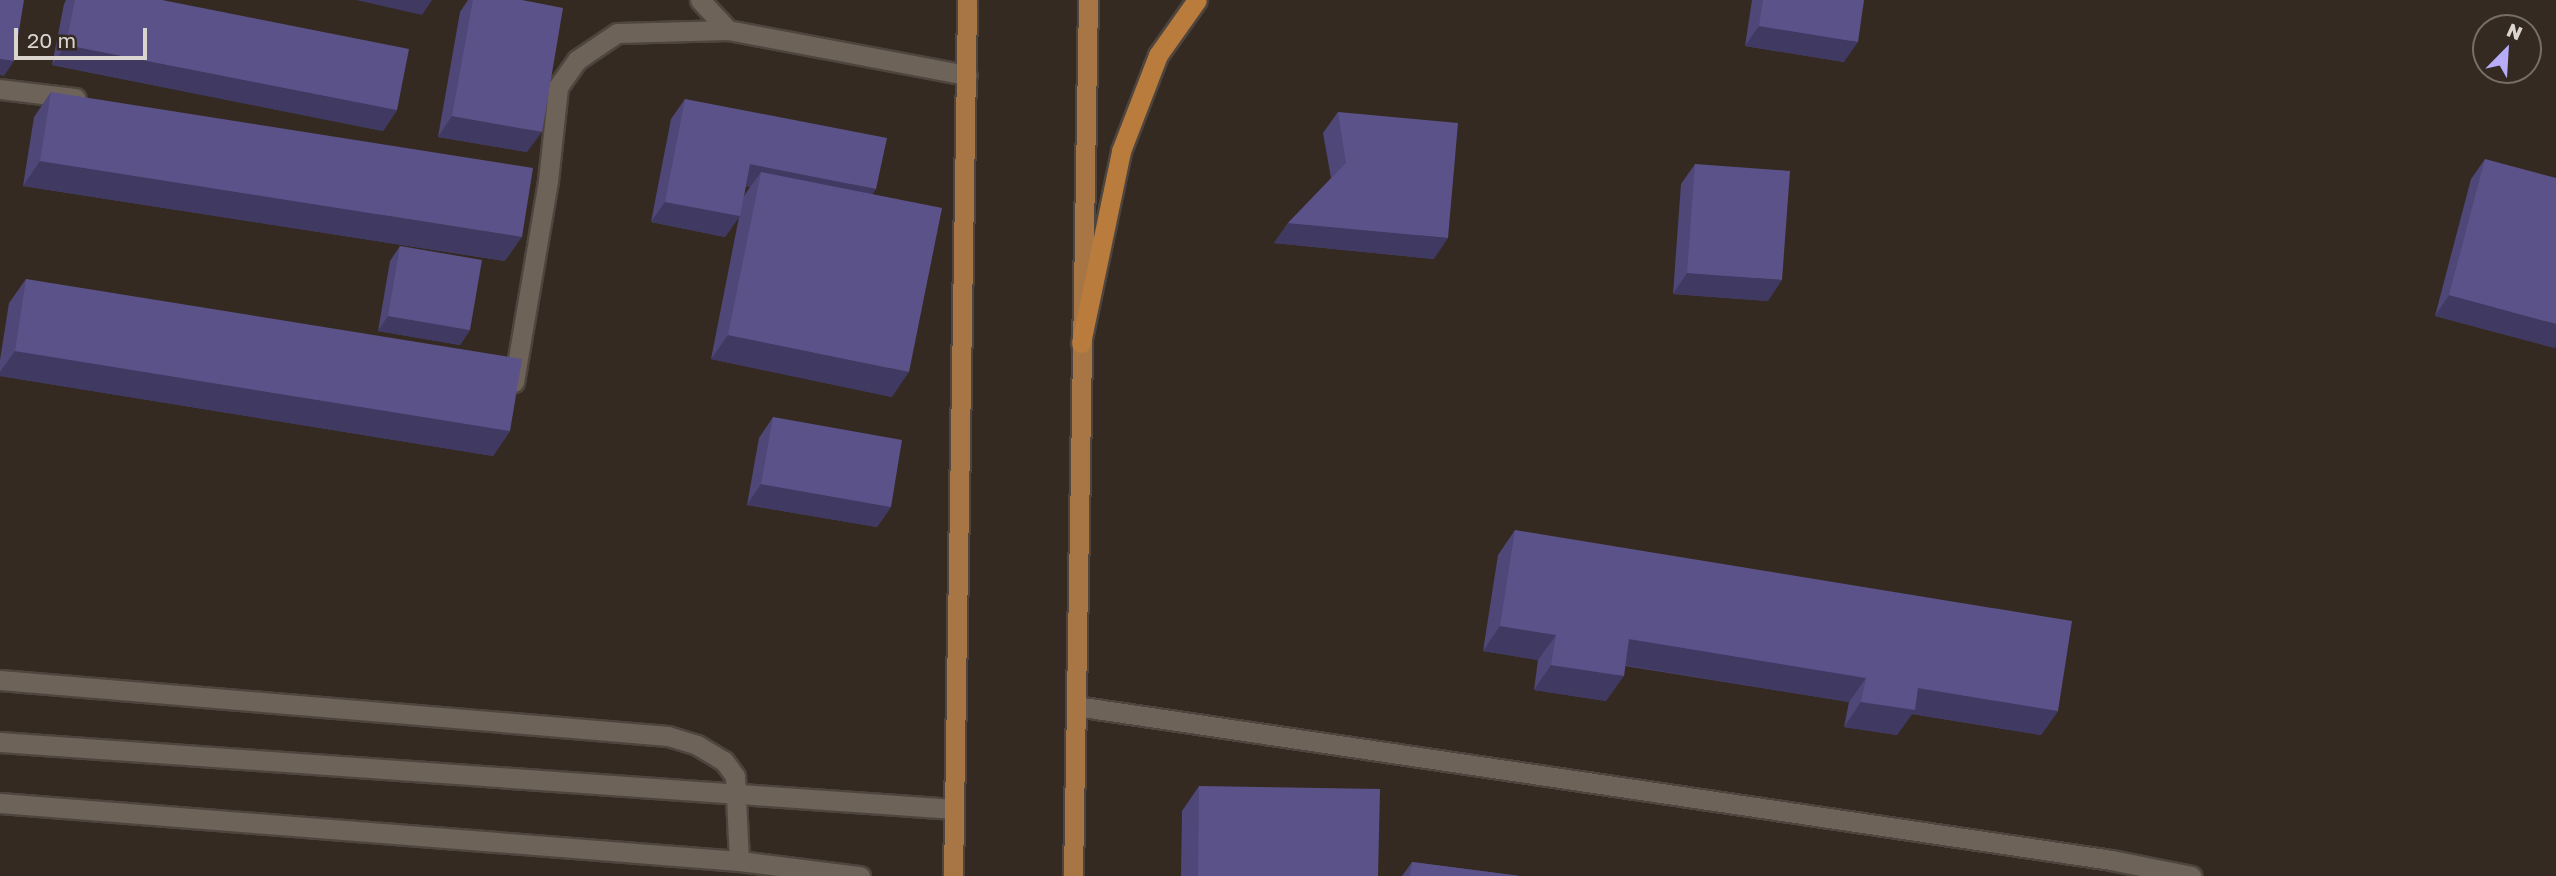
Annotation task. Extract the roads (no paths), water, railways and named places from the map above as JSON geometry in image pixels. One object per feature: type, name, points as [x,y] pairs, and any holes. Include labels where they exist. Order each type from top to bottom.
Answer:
[{"type":"highway","points":[[1081,343],[1121,151],[1157,55],[1197,0]]},
{"type":"main road","points":[[953,876],[967,0]]},
{"type":"main road","points":[[1073,876],[1088,0]]},
{"type":"lane","points":[[700,0],[727,30]]},
{"type":"lane","points":[[511,401],[508,375],[558,87],[577,60],[617,33],[727,30],[967,75]]},
{"type":"lane","points":[[0,89],[32,90],[100,102]]},
{"type":"lane","points":[[0,680],[668,736],[697,745],[724,761],[735,776],[739,860]]},
{"type":"lane","points":[[1076,706],[2111,860],[2191,876]]},
{"type":"lane","points":[[0,742],[738,796],[954,809]]},
{"type":"lane","points":[[0,803],[739,860],[860,876]]}]
